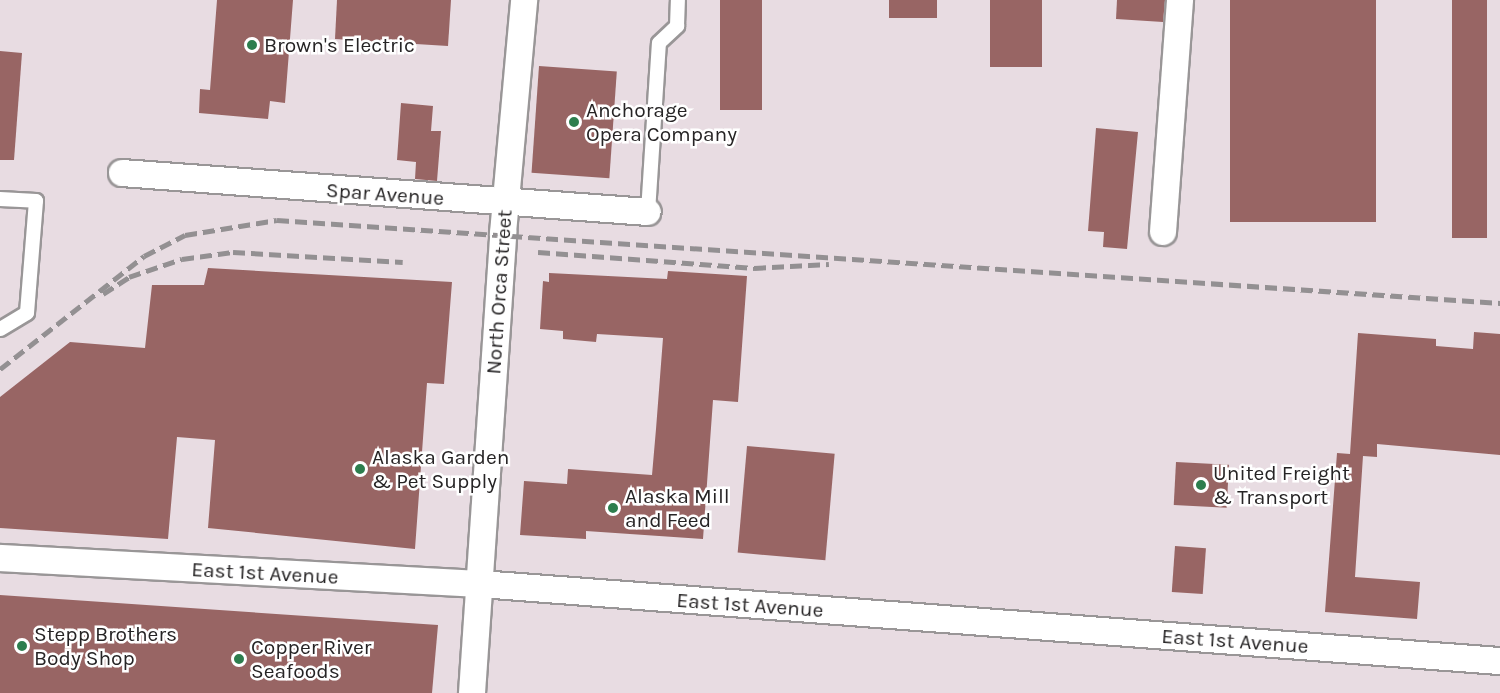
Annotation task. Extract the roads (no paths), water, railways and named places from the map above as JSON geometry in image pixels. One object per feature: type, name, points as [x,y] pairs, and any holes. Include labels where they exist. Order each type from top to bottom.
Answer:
[{"type":"street","name":"North Orca Street","points":[[472,693],[505,203],[524,0]]},
{"type":"street","points":[[1163,232],[1180,0]]},
{"type":"street","name":"Spar Avenue","points":[[122,173],[648,212]]},
{"type":"street","name":"East 1st Avenue","points":[[0,558],[480,584],[1500,661]]},
{"type":"lane","points":[[648,212],[659,43],[677,26],[678,0]]},
{"type":"lane","points":[[0,199],[36,201],[27,313],[0,329]]},
{"type":"railway","points":[[0,369],[144,256],[185,235],[277,220],[1500,303]]},
{"type":"railway","points":[[103,294],[129,277],[182,259],[233,252],[403,262]]},
{"type":"railway","points":[[538,252],[754,268],[829,264]]},
{"type":"place","name":"Brown's Electric","points":[[252,45]]},
{"type":"place","name":"Anchorage Opera Company","points":[[574,122]]},
{"type":"place","name":"Alaska Garden & Pet Supply","points":[[360,469]]},
{"type":"place","name":"United Freight & Transport","points":[[1201,485]]},
{"type":"place","name":"Alaska Mill and Feed","points":[[613,508]]},
{"type":"place","name":"Stepp Brothers Body Shop","points":[[22,646]]},
{"type":"place","name":"Copper River Seafoods","points":[[239,659]]}]
